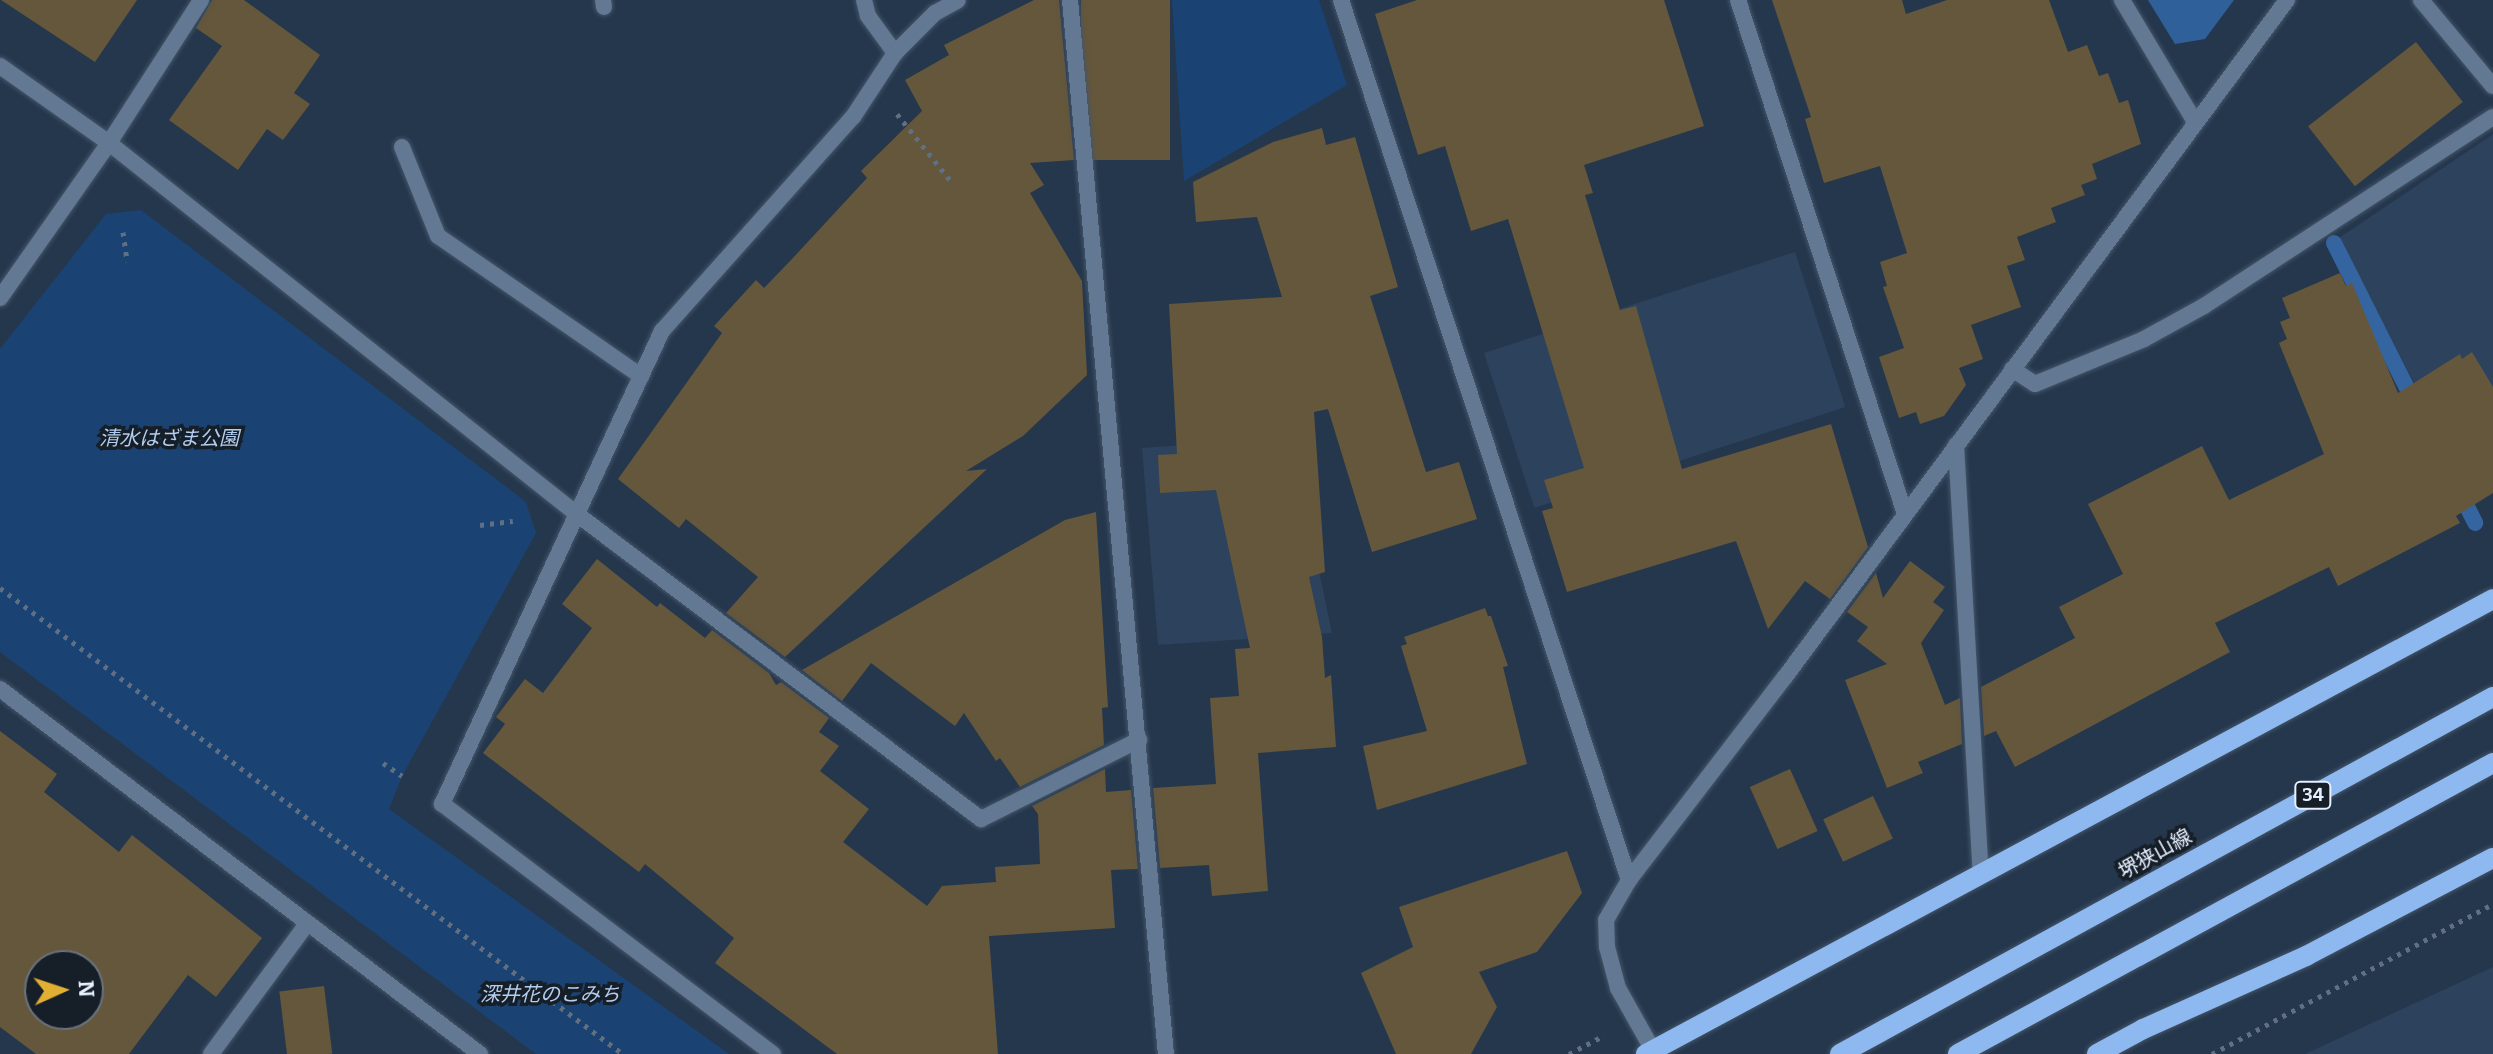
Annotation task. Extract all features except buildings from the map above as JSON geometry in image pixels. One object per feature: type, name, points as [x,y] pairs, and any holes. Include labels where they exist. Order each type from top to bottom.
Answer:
[{"type":"main road","points":[[1651,1053],[2493,599]]},
{"type":"main road","name":"堺狭山線","points":[[1840,1054],[2493,697]]},
{"type":"main road","points":[[1958,1054],[2493,763]]},
{"type":"main road","points":[[2097,1054],[2143,1029],[2306,956],[2493,858]]},
{"type":"street","points":[[0,298],[109,143],[201,0]]},
{"type":"street","points":[[864,0],[868,16],[895,53]]},
{"type":"street","points":[[773,1054],[442,804],[662,331],[853,117],[895,53],[935,13],[958,0]]},
{"type":"street","points":[[1070,0],[1166,1054]]},
{"type":"street","points":[[1341,0],[1629,880]]},
{"type":"street","points":[[1738,0],[1905,514]]},
{"type":"street","points":[[2122,0],[2195,122]]},
{"type":"street","points":[[1651,1053],[1618,988],[1607,947],[1606,920],[1629,880],[2287,0]]},
{"type":"street","points":[[2421,0],[2493,86]]},
{"type":"street","points":[[0,66],[109,143],[578,515],[981,819],[1139,740]]},
{"type":"street","points":[[2012,369],[2035,384],[2144,339],[2204,306],[2493,117]]},
{"type":"street","points":[[402,147],[438,236],[641,376]]},
{"type":"street","points":[[1956,445],[1981,875]]},
{"type":"street","points":[[0,689],[306,925],[480,1054]]},
{"type":"street","points":[[211,1054],[306,925]]},
{"type":"path","points":[[873,86],[950,180]]},
{"type":"path","points":[[123,232],[127,262]]},
{"type":"path","points":[[480,525],[513,521]]},
{"type":"path","points":[[0,588],[623,1054]]},
{"type":"path","points":[[383,763],[402,776]]},
{"type":"path","points":[[2212,1054],[2493,904]]},
{"type":"path","points":[[1569,1054],[1592,1042]]},
{"type":"shaded area","points":[[2148,0],[2234,0],[2205,39],[2175,44]]},
{"type":"shaded area","points":[[2493,134],[2493,398],[2439,432],[2339,238]]},
{"type":"shaded area","points":[[1795,252],[1845,407],[1534,508],[1484,353]]},
{"type":"shaded area","points":[[1291,437],[1332,633],[1158,645],[1142,448]]},
{"type":"shaded area","points":[[2493,967],[2493,1054],[2305,1054]]},
{"type":"green space","points":[[1172,0],[1319,0],[1347,85],[1184,181]]},
{"type":"green space","name":"清水はざま公園","points":[[141,210],[526,502],[536,533],[402,776],[389,809],[729,1054],[536,1054],[0,652],[0,349],[106,214]]},
{"type":"waterway","points":[[2334,243],[2415,404]]},
{"type":"waterway","points":[[2458,489],[2475,523]]},
{"type":"park label","name":"深井花のこみち","points":[[550,994]]}]
